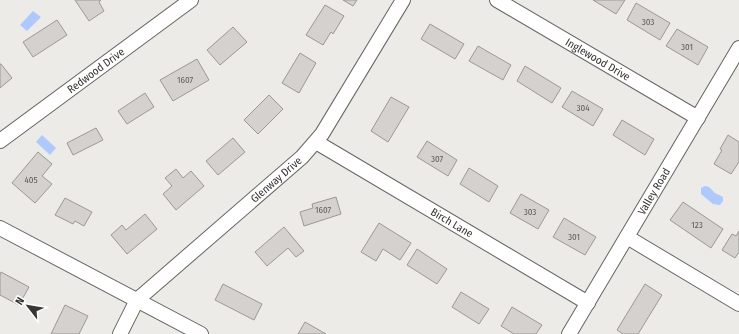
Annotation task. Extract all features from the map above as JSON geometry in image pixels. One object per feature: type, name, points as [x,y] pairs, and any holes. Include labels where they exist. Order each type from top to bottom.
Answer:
[{"type":"street","name":"Redwood Drive","points":[[0,141],[191,0]]},
{"type":"street","name":"Glenway Drive","points":[[120,334],[137,300],[302,157],[316,142],[403,0]]},
{"type":"street","name":"Inglewood Drive","points":[[498,0],[698,118]]},
{"type":"street","name":"Valley Road","points":[[569,334],[739,48]]},
{"type":"street","name":"Birch Lane","points":[[316,142],[588,303]]},
{"type":"street","points":[[0,228],[201,334]]},
{"type":"street","points":[[627,237],[739,304]]},
{"type":"water","points":[[33,11],[41,17],[27,31],[20,25]]},
{"type":"water","points":[[42,135],[56,148],[50,155],[36,142]]},
{"type":"water","points":[[705,186],[709,187],[715,193],[723,197],[723,201],[720,205],[713,204],[701,194],[701,188]]},
{"type":"building","points":[[75,0],[101,0],[99,2],[104,11],[89,21]]},
{"type":"building","points":[[343,0],[357,0],[353,6]]},
{"type":"building","points":[[593,0],[625,0],[616,14]]},
{"type":"building","points":[[636,3],[670,23],[660,40],[627,20]]},
{"type":"building","points":[[325,5],[344,16],[333,34],[331,32],[323,45],[306,35]]},
{"type":"building","points":[[57,20],[67,35],[33,57],[23,42]]},
{"type":"building","points":[[430,24],[464,44],[455,59],[421,39]]},
{"type":"building","points":[[233,27],[247,42],[220,65],[207,50]]},
{"type":"building","points":[[677,29],[708,47],[698,65],[666,46]]},
{"type":"building","points":[[478,46],[511,65],[503,80],[469,61]]},
{"type":"building","points":[[300,53],[316,63],[299,93],[282,83]]},
{"type":"building","points":[[197,59],[209,80],[173,101],[160,80]]},
{"type":"building","points":[[0,64],[12,78],[0,88]]},
{"type":"building","points":[[525,66],[561,88],[552,103],[517,81]]},
{"type":"building","points":[[572,91],[603,109],[593,126],[562,107]]},
{"type":"building","points":[[145,93],[154,107],[127,124],[118,111]]},
{"type":"building","points":[[269,95],[283,109],[258,134],[244,120]]},
{"type":"building","points":[[391,97],[409,107],[388,142],[371,131]]},
{"type":"building","points":[[622,120],[654,139],[645,155],[613,135]]},
{"type":"building","points":[[96,128],[103,140],[73,155],[67,143]]},
{"type":"building","points":[[728,135],[739,142],[739,162],[731,174],[714,164]]},
{"type":"building","points":[[233,138],[245,152],[218,175],[206,161]]},
{"type":"building","points":[[427,141],[457,160],[448,176],[417,157]]},
{"type":"building","points":[[38,152],[52,164],[42,176],[52,184],[35,203],[12,183]]},
{"type":"building","points":[[469,168],[498,186],[489,202],[460,184]]},
{"type":"building","points":[[176,169],[183,178],[191,171],[204,186],[176,210],[163,194],[172,186],[165,178]]},
{"type":"building","points":[[521,194],[549,210],[538,229],[510,213]]},
{"type":"building","points":[[336,197],[341,214],[304,226],[300,212],[313,208],[312,204]]},
{"type":"building","points":[[65,198],[92,212],[84,226],[75,221],[73,224],[55,215]]},
{"type":"building","points":[[683,202],[723,229],[711,248],[670,220]]},
{"type":"building","points":[[145,214],[157,229],[127,254],[111,235],[122,225],[126,230]]},
{"type":"building","points":[[564,218],[596,237],[585,255],[553,237]]},
{"type":"building","points":[[379,223],[411,243],[400,260],[383,249],[376,261],[361,252]]},
{"type":"building","points":[[284,227],[304,251],[296,257],[288,248],[267,266],[255,252]]},
{"type":"building","points":[[739,231],[739,252],[735,258],[722,250],[732,234],[736,236]]},
{"type":"building","points":[[417,249],[447,269],[437,284],[407,265]]},
{"type":"building","points":[[1,272],[29,287],[19,305],[0,295]]},
{"type":"building","points":[[223,284],[262,304],[254,320],[215,300]]},
{"type":"building","points":[[645,284],[662,295],[638,334],[623,334],[617,330]]},
{"type":"building","points":[[461,292],[489,309],[479,324],[452,307]]},
{"type":"building","points":[[65,305],[88,316],[79,334],[51,334]]},
{"type":"building","points":[[512,307],[542,325],[536,334],[514,334],[501,326]]},
{"type":"building","points":[[305,322],[326,334],[298,334]]}]
